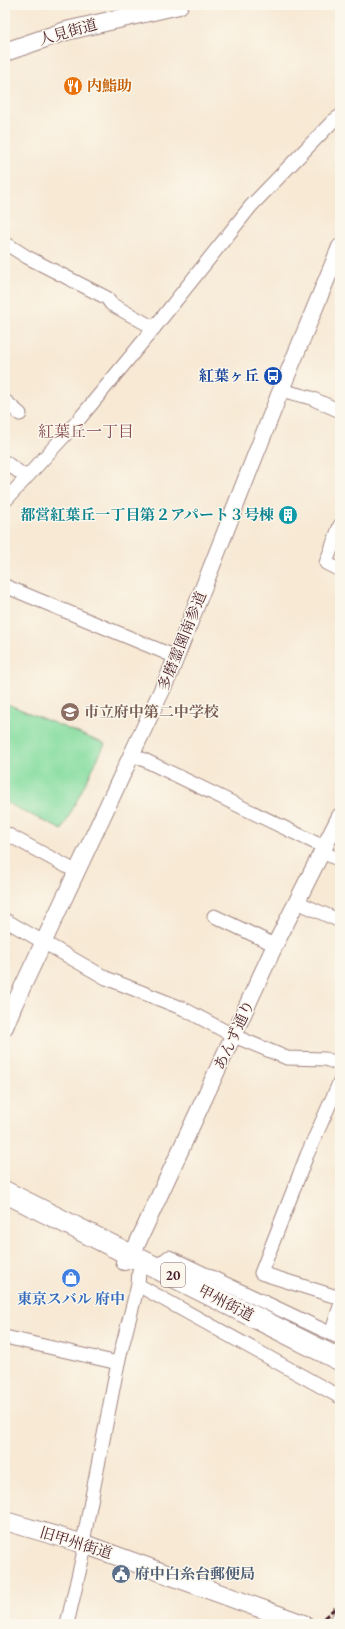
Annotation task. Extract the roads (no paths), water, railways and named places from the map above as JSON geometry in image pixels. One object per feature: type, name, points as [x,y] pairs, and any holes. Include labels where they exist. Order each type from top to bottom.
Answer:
[{"type":"highway","name":"甲州街道","points":[[5,1192],[138,1268],[340,1360]]},
{"type":"highway","name":"甲州街道","points":[[5,1203],[340,1370]]},
{"type":"main road","name":"人見街道","points":[[5,52],[66,31],[179,5]]},
{"type":"main road","name":"旧甲州街道","points":[[5,1521],[84,1544],[297,1623]]},
{"type":"street","points":[[5,501],[76,423],[251,206],[332,121],[340,116]]},
{"type":"street","points":[[5,243],[27,257],[107,298],[111,304],[154,328]]},
{"type":"street","name":"多磨霊園南参道","points":[[5,1027],[176,658],[280,390],[340,247]]},
{"type":"street","points":[[280,390],[311,398],[340,411]]},
{"type":"street","points":[[5,462],[26,477]]},
{"type":"street","points":[[340,525],[326,563],[340,570]]},
{"type":"street","points":[[5,586],[176,658]]},
{"type":"street","points":[[132,754],[323,849],[340,860]]},
{"type":"street","name":"あんず通り","points":[[138,1268],[234,1036],[275,945],[339,819]]},
{"type":"street","points":[[5,833],[77,872]]},
{"type":"street","points":[[297,902],[340,921]]},
{"type":"street","points":[[214,916],[275,945]]},
{"type":"street","points":[[5,920],[106,978],[184,1009],[234,1036],[287,1058],[324,1059],[340,1064]]},
{"type":"street","points":[[340,1081],[307,1155],[262,1273],[340,1298]]},
{"type":"street","points":[[138,1268],[169,1257],[336,1336],[340,1306]]},
{"type":"street","points":[[67,1624],[84,1551],[84,1544],[118,1363],[138,1268]]},
{"type":"street","points":[[138,1268],[340,1398]]},
{"type":"street","points":[[5,1337],[118,1363]]},
{"type":"street","points":[[335,1624],[340,1616]]},
{"type":"railway","points":[[317,1624],[340,1604]]},
{"type":"place","name":"内鮨助","points":[[73,86]]},
{"type":"place","name":"紅葉ヶ丘","points":[[273,376]]},
{"type":"place","name":"都営紅葉丘一丁目第２アパート３号棟","points":[[288,515]]},
{"type":"place","name":"市立府中第二中学校","points":[[70,712]]},
{"type":"place","name":"東京スバル 府中","points":[[71,1278]]},
{"type":"place","name":"府中白糸台郵便局","points":[[121,1574]]},
{"type":"district","name":"紅葉丘一丁目","points":[[86,431]]}]
